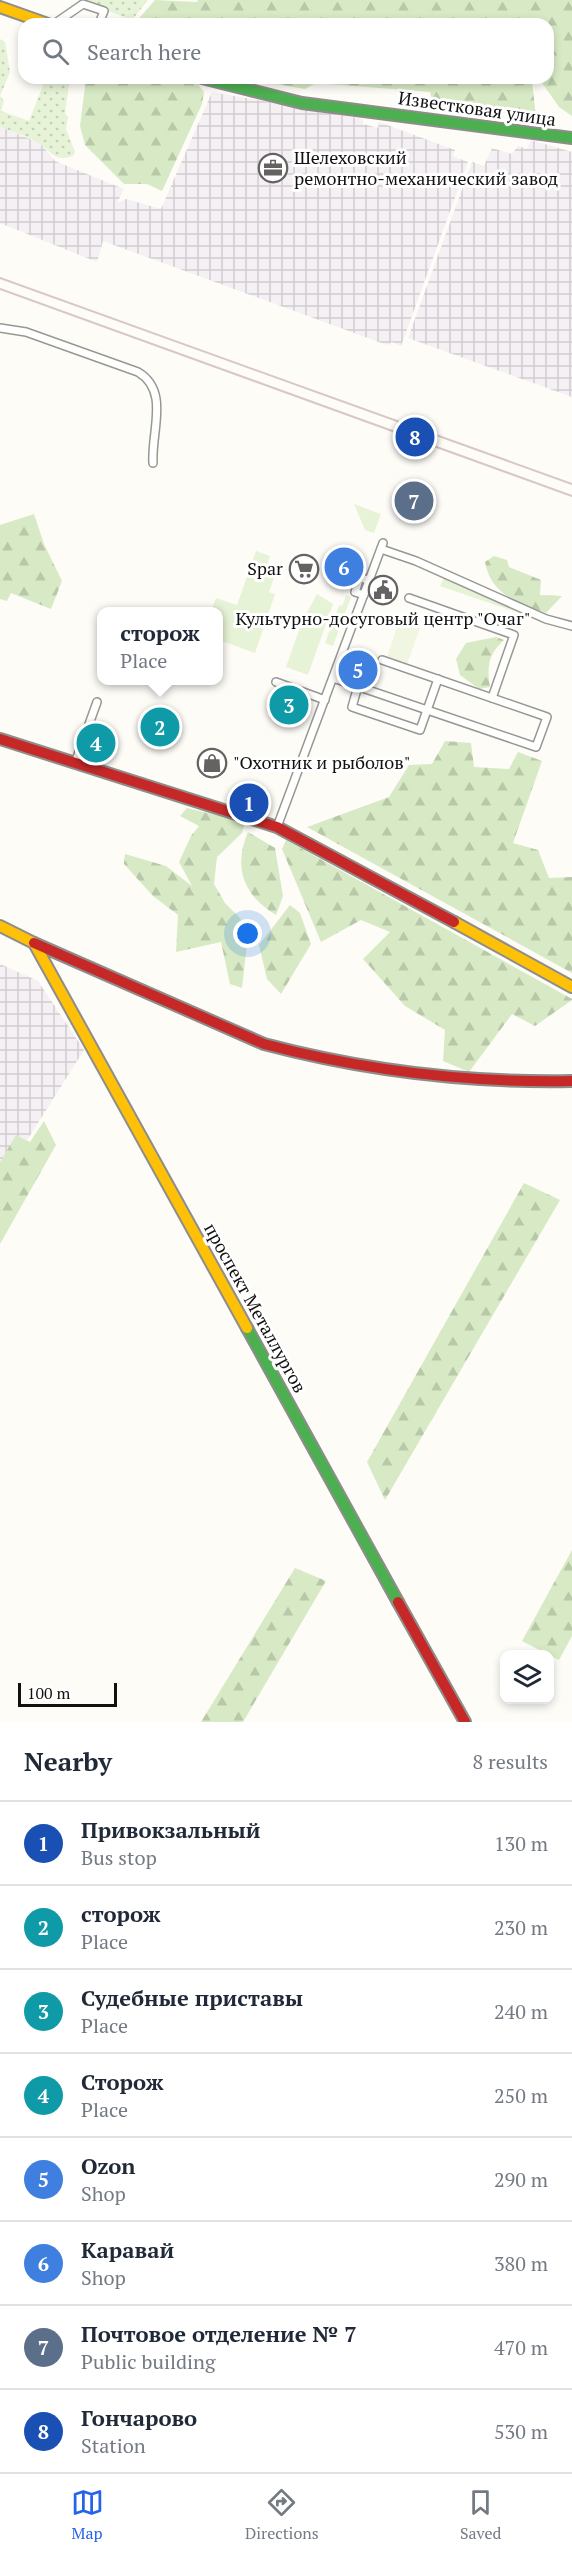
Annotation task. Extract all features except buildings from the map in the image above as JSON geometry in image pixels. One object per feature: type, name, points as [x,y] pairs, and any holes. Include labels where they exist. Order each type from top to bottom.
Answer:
[{"type":"street","points":[[63,18],[83,4],[104,11],[101,18]]},
{"type":"street","points":[[0,7],[31,18]]},
{"type":"street","name":"Известковая улица","points":[[226,84],[302,103],[572,138]]},
{"type":"street","points":[[0,328],[26,332],[138,372],[149,379],[156,392],[157,405],[153,463]]},
{"type":"street","points":[[277,827],[382,546],[546,619],[572,626]]},
{"type":"street","points":[[409,598],[514,635],[492,698]]},
{"type":"street","points":[[333,678],[536,747],[547,717],[382,660]]},
{"type":"street","points":[[357,686],[351,707],[420,730],[438,679]]},
{"type":"street","points":[[276,682],[325,700]]},
{"type":"street","points":[[75,763],[97,702]]},
{"type":"street","points":[[0,739],[277,827],[333,855],[572,987]]},
{"type":"street","points":[[0,926],[264,1044],[300,1054],[335,1063],[450,1077],[512,1082],[572,1081]]},
{"type":"street","name":"проспект Металлургов","points":[[34,943],[465,1722]]},
{"type":"shaded area","points":[[212,92],[363,119],[363,124],[378,128],[379,122],[455,150],[453,156],[468,162],[401,346],[392,342],[387,345],[103,241],[97,262],[0,223],[0,127],[40,143],[55,161],[124,189],[117,203],[126,199],[161,209]]},
{"type":"shaded area","points":[[531,140],[572,152],[572,397],[408,338],[472,162],[484,166],[492,148],[512,154],[518,146],[527,149]]},
{"type":"shaded area","points":[[0,964],[38,981],[84,1050],[0,1183]]},
{"type":"green space","points":[[79,0],[148,0],[134,18],[127,18]]},
{"type":"green space","points":[[155,0],[197,2],[198,0],[572,0],[572,116],[559,107],[543,84],[554,84],[554,18],[139,18]]},
{"type":"green space","points":[[0,39],[5,42],[10,72],[0,96]]},
{"type":"green space","points":[[44,84],[69,84],[65,113],[68,117],[66,129],[75,152],[73,156],[58,157],[36,141],[0,127],[0,96],[4,101],[1,111],[29,121]]},
{"type":"green space","points":[[85,84],[198,84],[204,92],[202,104],[162,191],[147,184],[124,184],[85,145],[80,126]]},
{"type":"green space","points":[[275,84],[314,84],[305,89]]},
{"type":"green space","points":[[329,84],[532,84],[536,116],[433,105],[430,92]]},
{"type":"green space","points":[[354,504],[381,514],[374,533],[365,530]]},
{"type":"green space","points":[[34,514],[44,544],[62,581],[51,609],[11,593],[7,601],[0,599],[0,525]]},
{"type":"green space","points":[[256,551],[270,556],[266,568],[276,572],[269,592],[275,594],[255,653],[223,641],[223,607],[213,607],[216,598],[237,605]]},
{"type":"green space","points":[[494,556],[507,560],[509,567],[541,580],[540,595],[562,596],[546,613],[507,596],[493,582],[488,573],[485,562]]},
{"type":"green space","points":[[444,577],[520,611],[522,614],[440,586]]},
{"type":"green space","points":[[317,594],[333,604],[308,675],[286,667],[302,622]]},
{"type":"green space","points":[[346,595],[351,597],[333,646],[325,643],[339,606],[343,605]]},
{"type":"green space","points":[[399,621],[420,628],[407,664],[387,657]]},
{"type":"green space","points":[[496,637],[504,640],[490,661],[490,687],[479,689],[460,675],[456,659],[466,643]]},
{"type":"green space","points":[[445,741],[471,743],[474,767],[509,769],[518,752],[542,761],[513,843],[538,850],[549,878],[572,877],[572,973],[307,827],[389,797],[409,765],[432,764]]},
{"type":"green space","points":[[187,808],[245,822],[242,833],[217,857],[214,884],[225,903],[240,918],[248,935],[242,988],[230,984],[221,942],[176,952],[178,915],[153,896],[124,864],[125,854],[166,866],[192,886],[179,862],[191,836],[199,826],[180,816]]},
{"type":"green space","points":[[248,832],[275,848],[283,896],[276,915],[256,899],[244,879],[241,857]]},
{"type":"green space","points":[[286,840],[572,1000],[535,1026],[512,1014],[469,1072],[443,1061],[445,1030],[405,1006],[363,959],[390,932],[361,920],[321,942],[282,849]]},
{"type":"green space","points":[[290,905],[300,913],[311,944],[281,994],[267,979],[259,945]]},
{"type":"green space","points":[[44,1121],[56,1145],[0,1244],[0,1162],[16,1135],[30,1142]]},
{"type":"green space","points":[[524,1183],[560,1200],[385,1500],[367,1462]]},
{"type":"green space","points":[[572,1550],[572,1636],[559,1660],[554,1657],[554,1650],[540,1650],[522,1641]]},
{"type":"green space","points":[[295,1568],[326,1581],[243,1722],[201,1722]]},
{"type":"railway","points":[[0,278],[572,484]]},
{"type":"railway","points":[[0,289],[572,496]]},
{"type":"traffic: fast","points":[[226,84],[302,103],[572,138]]},
{"type":"traffic: fast","points":[[247,1328],[398,1602]]},
{"type":"traffic: slow","points":[[0,7],[31,18]]},
{"type":"traffic: slow","points":[[454,922],[572,987]]},
{"type":"traffic: slow","points":[[0,926],[34,943],[247,1328]]},
{"type":"traffic: jam","points":[[0,739],[277,827],[454,922]]},
{"type":"traffic: jam","points":[[34,943],[264,1044],[340,1061],[417,1073],[494,1080],[572,1081]]},
{"type":"traffic: jam","points":[[398,1602],[465,1722]]},
{"type":"place","name":"Шелеховский ремонтно-механический завод","points":[[273,168]]},
{"type":"place","name":"Гончарово","points":[[415,437]]},
{"type":"place","name":"Почтовое отделение № 7","points":[[414,501]]},
{"type":"place","name":"Каравай","points":[[344,567]]},
{"type":"place","name":"Spar","points":[[304,569]]},
{"type":"place","name":"Культурно-досуговый центр \"Очаг\"","points":[[383,590]]},
{"type":"place","name":"Ozon","points":[[358,670]]},
{"type":"place","name":"Судебные приставы","points":[[289,705]]},
{"type":"place","name":"сторож","points":[[160,727]]},
{"type":"place","name":"Сторож","points":[[96,743]]},
{"type":"place","name":"\"Охотник и рыболов\"","points":[[212,763]]},
{"type":"place","name":"Привокзальный","points":[[249,803]]}]
